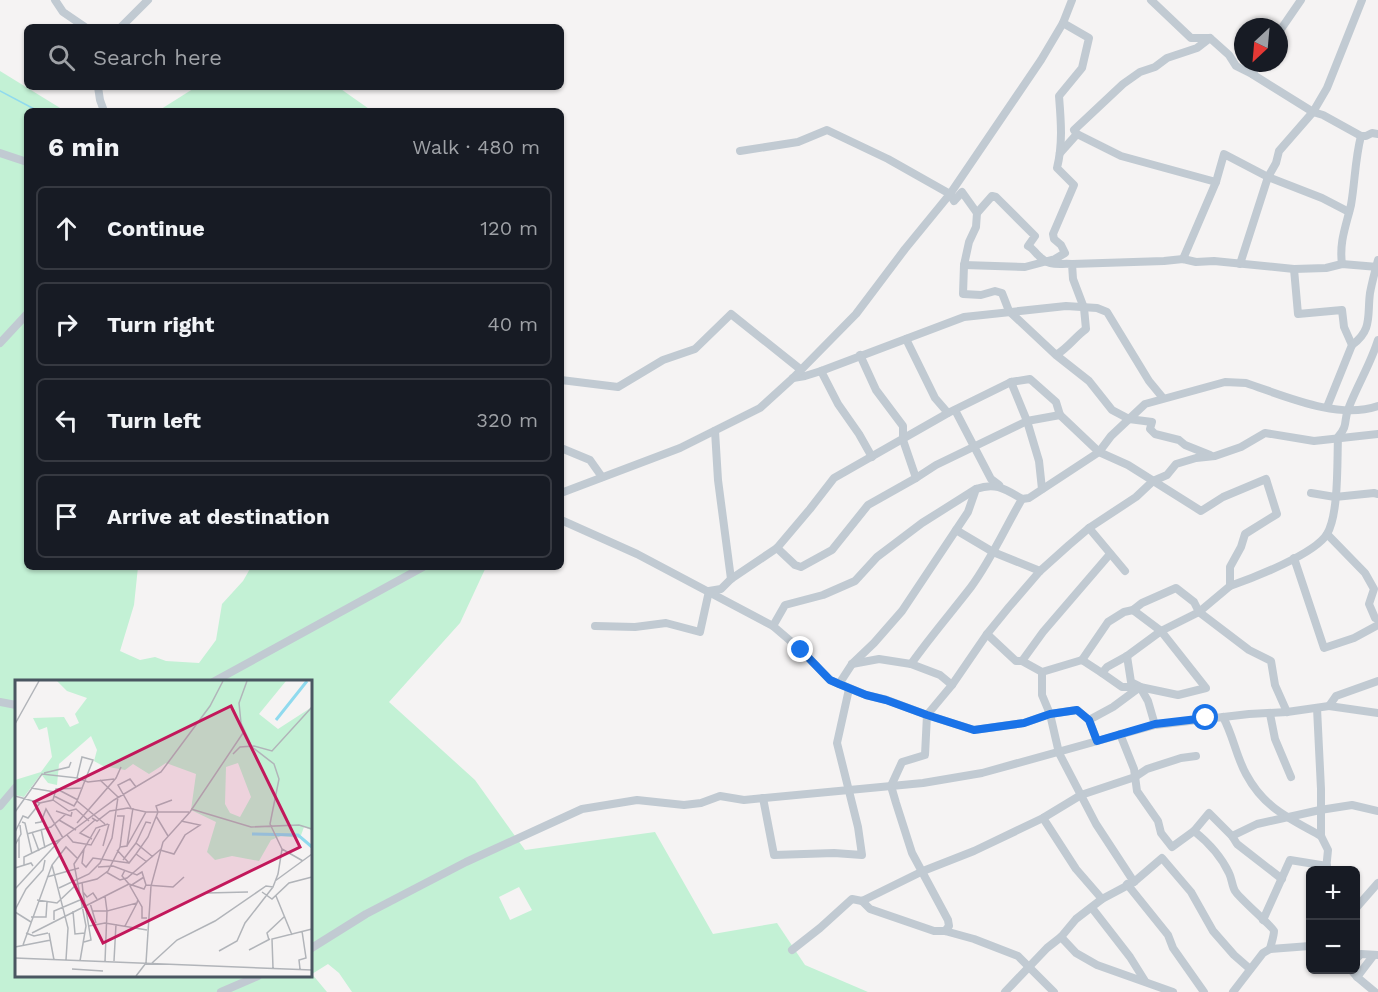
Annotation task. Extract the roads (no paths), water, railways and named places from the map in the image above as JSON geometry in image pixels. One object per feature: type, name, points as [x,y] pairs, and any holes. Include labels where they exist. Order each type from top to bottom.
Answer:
[{"type":"street","points":[[55,0],[63,12],[81,24]]},
{"type":"street","points":[[125,24],[148,0]]},
{"type":"street","points":[[564,492],[680,448],[715,431],[760,408],[793,378],[856,314],[950,194],[1041,60],[1063,23],[1072,0]]},
{"type":"street","points":[[1151,0],[1191,38],[1210,38],[1229,55],[1236,66],[1313,112],[1361,136],[1372,132],[1378,134]]},
{"type":"street","points":[[1288,19],[1301,0]]},
{"type":"street","points":[[1240,264],[1268,177],[1276,163],[1279,151],[1313,112],[1327,88],[1362,0]]},
{"type":"street","points":[[964,265],[1025,267],[1055,259],[1065,253],[1062,244],[1054,239],[1053,234],[1074,185],[1057,168],[1061,132],[1059,96],[1082,68],[1089,38],[1063,23]]},
{"type":"street","points":[[1210,38],[1197,48],[1167,58],[1155,68],[1140,72],[1123,84],[1074,130],[1077,134],[1121,156],[1216,182]]},
{"type":"street","points":[[99,90],[103,108]]},
{"type":"street","points":[[740,151],[798,142],[827,130],[888,159],[950,194],[954,201],[962,192],[977,213]]},
{"type":"street","points":[[1060,153],[1077,134]]},
{"type":"street","points":[[1342,264],[1341,240],[1361,136]]},
{"type":"street","points":[[0,153],[24,161]]},
{"type":"street","points":[[1183,259],[1216,182],[1224,154],[1268,177],[1322,198],[1348,212]]},
{"type":"street","points":[[1215,456],[1185,446],[1179,440],[1155,434],[1150,429],[1152,422],[1129,419],[1112,410],[1089,381],[1056,355],[1009,311],[999,291],[981,295],[963,294],[964,265],[969,242],[976,227],[977,213],[992,196],[996,197],[1035,236],[1028,246],[1048,264],[1183,259],[1196,262],[1214,261],[1294,269],[1326,268],[1342,264],[1378,264],[1370,296],[1369,319],[1361,339],[1352,345],[1327,407]]},
{"type":"street","points":[[1056,355],[1066,350],[1086,329],[1084,308],[1073,279],[1072,264]]},
{"type":"street","points":[[1294,269],[1298,314],[1342,310],[1344,327],[1352,345]]},
{"type":"street","points":[[1066,306],[1077,290]]},
{"type":"street","points":[[793,378],[821,371],[964,317],[1066,306],[1097,308],[1107,312],[1149,381],[1163,398]]},
{"type":"street","points":[[564,380],[618,387],[663,360],[695,349],[731,314],[800,369]]},
{"type":"street","points":[[0,343],[24,317]]},
{"type":"street","points":[[906,339],[935,398],[952,412],[990,479],[1022,499],[1029,498],[1099,452],[1111,436],[1145,404],[1163,398],[1225,382],[1236,382],[1327,407],[1364,411],[1378,406]]},
{"type":"street","points":[[1102,673],[1107,667],[1127,657],[1161,632],[1199,612],[1230,586],[1261,575],[1294,558],[1327,534],[1335,497],[1338,437],[1346,429],[1347,410],[1378,340]]},
{"type":"street","points":[[860,355],[876,390],[903,426],[903,440],[916,478]]},
{"type":"street","points":[[821,371],[838,404],[872,456]]},
{"type":"street","points":[[709,591],[721,589],[731,579],[777,548],[834,478],[952,412],[1011,382],[1030,378],[1056,402],[1060,415],[1099,452],[1128,465],[1202,511],[1223,497],[1266,478],[1276,514],[1245,534],[1230,567],[1230,586]]},
{"type":"street","points":[[1011,382],[1027,421],[1039,461],[1042,489]]},
{"type":"street","points":[[777,548],[795,565],[801,567],[832,550],[868,505],[936,465],[953,459],[1027,421],[1060,415]]},
{"type":"street","points":[[715,431],[718,480],[731,579]]},
{"type":"street","points":[[945,930],[949,926],[948,920],[912,853],[891,786],[902,762],[925,755],[927,715],[952,685],[987,634],[1040,571],[1089,528],[1136,497],[1153,481],[1167,475],[1176,464],[1196,458],[1215,456],[1241,447],[1265,433],[1314,441],[1378,434]]},
{"type":"street","points":[[564,449],[590,460],[602,477]]},
{"type":"street","points":[[773,626],[785,605],[823,595],[855,581],[877,557],[922,523],[976,489],[988,485],[1002,487]]},
{"type":"street","points":[[839,684],[852,664],[902,611],[968,512],[976,489]]},
{"type":"street","points":[[1311,493],[1335,497],[1378,494]]},
{"type":"street","points":[[911,664],[934,631],[972,586],[1022,499]]},
{"type":"street","points":[[564,521],[637,554],[773,626],[801,650],[830,680],[849,689],[974,730],[1024,723],[1050,714],[1077,710],[1089,720],[1097,741]]},
{"type":"street","points":[[1089,528],[1125,571]]},
{"type":"street","points":[[956,530],[993,552],[1040,571]]},
{"type":"street","points":[[1327,534],[1365,573],[1374,589],[1369,604],[1375,618],[1378,619]]},
{"type":"street","points":[[1022,661],[1043,632],[1110,554]]},
{"type":"street","points":[[1294,558],[1324,648],[1354,638],[1378,626]]},
{"type":"street","points":[[215,680],[417,570]]},
{"type":"street","points":[[987,634],[1016,661],[1022,661],[1042,672],[1082,660],[1108,622],[1176,588],[1194,602],[1199,612],[1249,650],[1271,662],[1275,685],[1287,712]]},
{"type":"street","points":[[595,626],[635,627],[666,623],[700,632],[709,591]]},
{"type":"street","points":[[1082,660],[1122,687],[1140,687],[1178,695],[1206,688],[1161,632],[1133,610]]},
{"type":"street","points":[[1127,657],[1131,682],[1140,687],[1148,701],[1155,724]]},
{"type":"street","points":[[852,664],[879,659],[911,664],[940,675],[952,685]]},
{"type":"street","points":[[1042,672],[1042,695],[1050,714],[1059,753],[1096,824],[1131,883],[1168,935],[1173,948],[1204,992]]},
{"type":"street","points":[[1329,706],[1336,696],[1378,681]]},
{"type":"street","points":[[1089,720],[1113,707],[1140,687]]},
{"type":"street","points":[[763,798],[774,855],[834,853],[861,855],[858,827],[837,743],[849,689]]},
{"type":"street","points":[[0,702],[15,705]]},
{"type":"street","points":[[312,948],[366,914],[466,862],[582,809],[637,800],[684,805],[701,803],[720,796],[744,800],[923,783],[982,773],[1155,724],[1270,714],[1329,706],[1378,713]]},
{"type":"street","points":[[1317,708],[1321,836],[1328,850],[1327,866]]},
{"type":"street","points":[[1270,714],[1275,738],[1291,777]]},
{"type":"street","points":[[1223,717],[1245,773],[1263,800],[1286,817],[1321,836]]},
{"type":"street","points":[[1120,734],[1128,752],[1137,791],[1158,821],[1161,833],[1172,847],[1194,831],[1209,813],[1233,836],[1237,844],[1282,879]]},
{"type":"street","points":[[862,901],[923,871],[974,852],[1043,818],[1082,795],[1135,777],[1147,769],[1181,758],[1196,756]]},
{"type":"street","points":[[0,806],[15,788]]},
{"type":"street","points":[[1233,836],[1251,827],[1320,810],[1352,805],[1378,812]]},
{"type":"street","points":[[1043,818],[1076,869],[1102,898]]},
{"type":"street","points":[[1194,831],[1208,842],[1221,859],[1230,875],[1235,891],[1263,920],[1272,926],[1274,931],[1270,949]]},
{"type":"street","points":[[1005,992],[1076,919],[1102,898],[1131,883],[1162,858],[1191,892],[1213,931],[1250,969]]},
{"type":"street","points":[[1263,920],[1290,860],[1318,866]]},
{"type":"street","points":[[1360,903],[1378,883]]},
{"type":"street","points":[[792,950],[852,899],[862,901],[870,909],[934,931],[945,930],[1018,956],[1054,992]]},
{"type":"street","points":[[1092,908],[1130,957],[1145,981]]},
{"type":"street","points":[[1061,937],[1076,953],[1097,965],[1167,991]]},
{"type":"street","points":[[1236,992],[1263,953],[1270,949],[1306,946]]},
{"type":"street","points":[[1360,955],[1375,955]]},
{"type":"street","points":[[1357,977],[1375,955]]},
{"type":"street","points":[[1355,974],[1375,992]]},
{"type":"street","points":[[221,992],[254,977]]},
{"type":"waterway","points":[[0,91],[32,108]]}]
